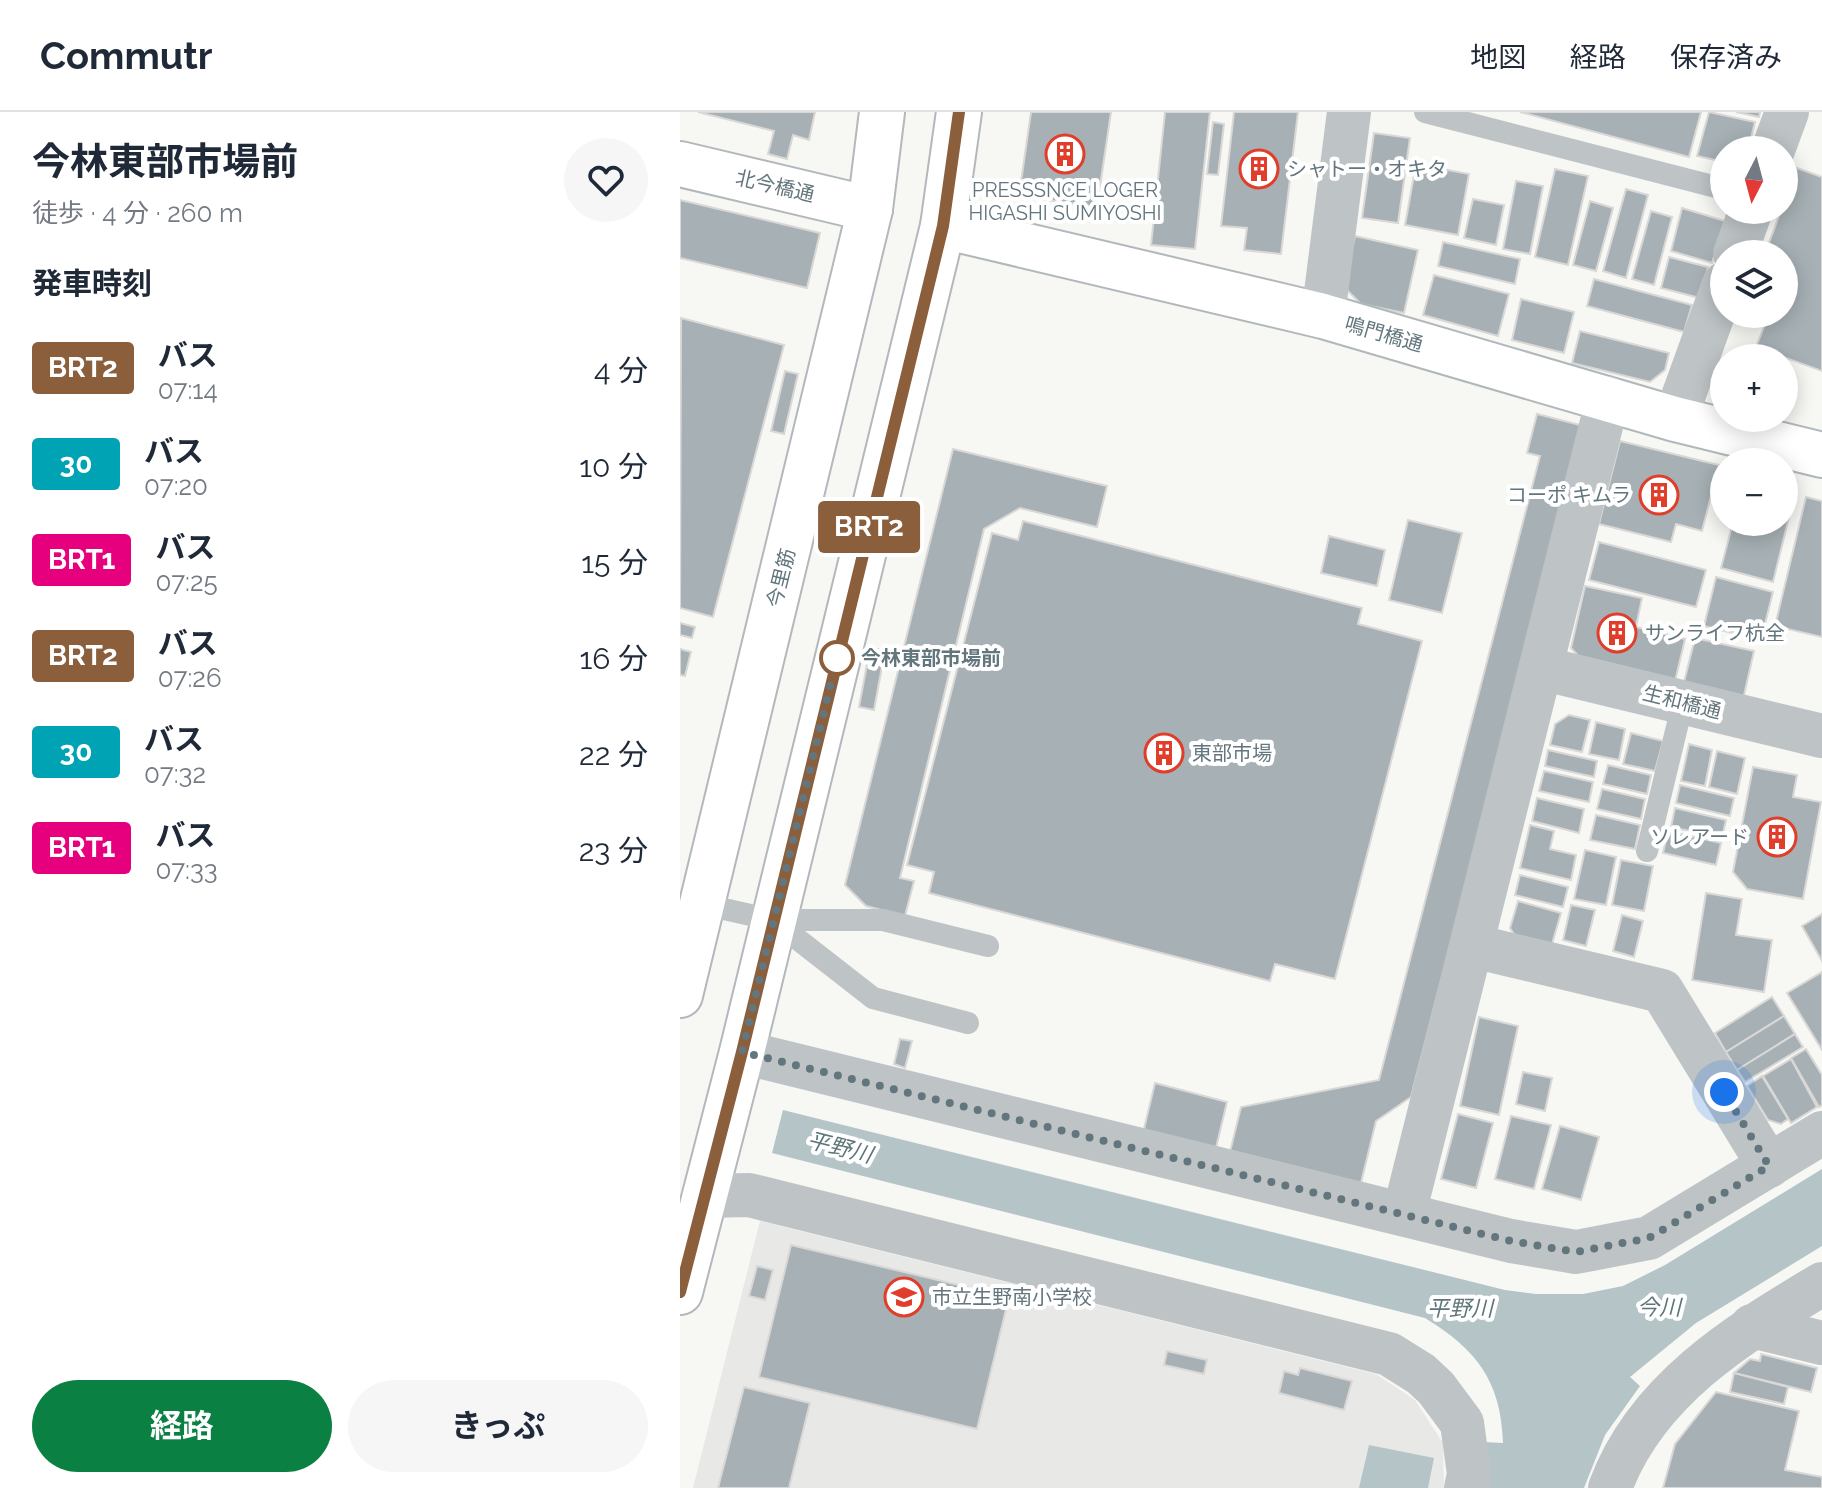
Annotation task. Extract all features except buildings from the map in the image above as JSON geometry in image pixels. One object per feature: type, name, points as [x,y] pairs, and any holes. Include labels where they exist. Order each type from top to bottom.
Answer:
[{"type":"main road","name":"今里筋","points":[[680,995],[687,897],[870,209],[882,112]]},
{"type":"main road","points":[[680,1292],[740,1060],[943,226],[959,112]]},
{"type":"main road","name":"北今橋通","points":[[680,164],[870,209]]},
{"type":"main road","name":"鳴門橋通","points":[[943,226],[1323,316],[1675,419],[1822,455]]},
{"type":"street","points":[[1323,316],[1349,112]]},
{"type":"street","points":[[1778,136],[1787,112]]},
{"type":"street","points":[[1675,419],[1710,323]]},
{"type":"street","points":[[1404,1214],[1608,398]]},
{"type":"street","name":"生和橋通","points":[[1541,668],[1822,736]]},
{"type":"street","points":[[1473,946],[1662,991],[1769,1166]]},
{"type":"street","points":[[740,1060],[1511,1241],[1576,1252],[1649,1238],[1822,1133]]},
{"type":"street","points":[[708,1182],[749,1195],[1389,1354],[1421,1374],[1436,1388],[1462,1423],[1469,1474],[1466,1488]]},
{"type":"street","points":[[1610,1488],[1634,1441],[1661,1402],[1705,1361],[1752,1326],[1822,1284]]},
{"type":"street","points":[[1752,1326],[1822,1343]]},
{"type":"lane","points":[[1425,112],[1710,185]]},
{"type":"lane","points":[[1647,851],[1683,702]]},
{"type":"lane","points":[[687,897],[773,920],[883,920],[988,946]]},
{"type":"lane","points":[[773,920],[873,998],[968,1023]]},
{"type":"shaded area","name":"市立生野南小学校","points":[[760,1221],[1376,1374],[1415,1400],[1443,1443],[1444,1488],[693,1488]]},
{"type":"water","points":[[783,1110],[1505,1290],[1536,1294],[1583,1294],[1623,1286],[1665,1265],[1822,1169],[1822,1246],[1696,1323],[1630,1377],[1640,1386],[1605,1435],[1584,1488],[1484,1488],[1483,1442],[1503,1443],[1497,1402],[1483,1369],[1472,1355],[1425,1318],[772,1153]]},
{"type":"water","points":[[1369,1445],[1434,1458],[1428,1488],[1359,1488]]},
{"type":"bus line","name":"BRT2","points":[[680,1292],[742,1052],[943,226],[959,112]]},
{"type":"place","name":"PRESSSNCE LOGER HIGASHI SUMIYOSHI","points":[[1065,154]]},
{"type":"place","name":"シャトー・オキタ","points":[[1259,169]]},
{"type":"place","name":"コーポ キムラ","points":[[1659,495]]},
{"type":"place","name":"サンライフ杭全","points":[[1617,633]]},
{"type":"place","name":"今林東部市場前","points":[[837,658]]},
{"type":"place","name":"東部市場","points":[[1164,753]]},
{"type":"place","name":"ソレアード","points":[[1777,837]]},
{"type":"place","name":"市立生野南小学校","points":[[904,1297]]},
{"type":"route","points":[[837,658],[742,1052],[1511,1241],[1576,1252],[1649,1238],[1769,1166],[1724,1092]]},
{"type":"water label","name":"平野川","points":[[840,1147]]},
{"type":"water label","name":"今川","points":[[1659,1307]]},
{"type":"water label","name":"平野川","points":[[1460,1308]]}]
